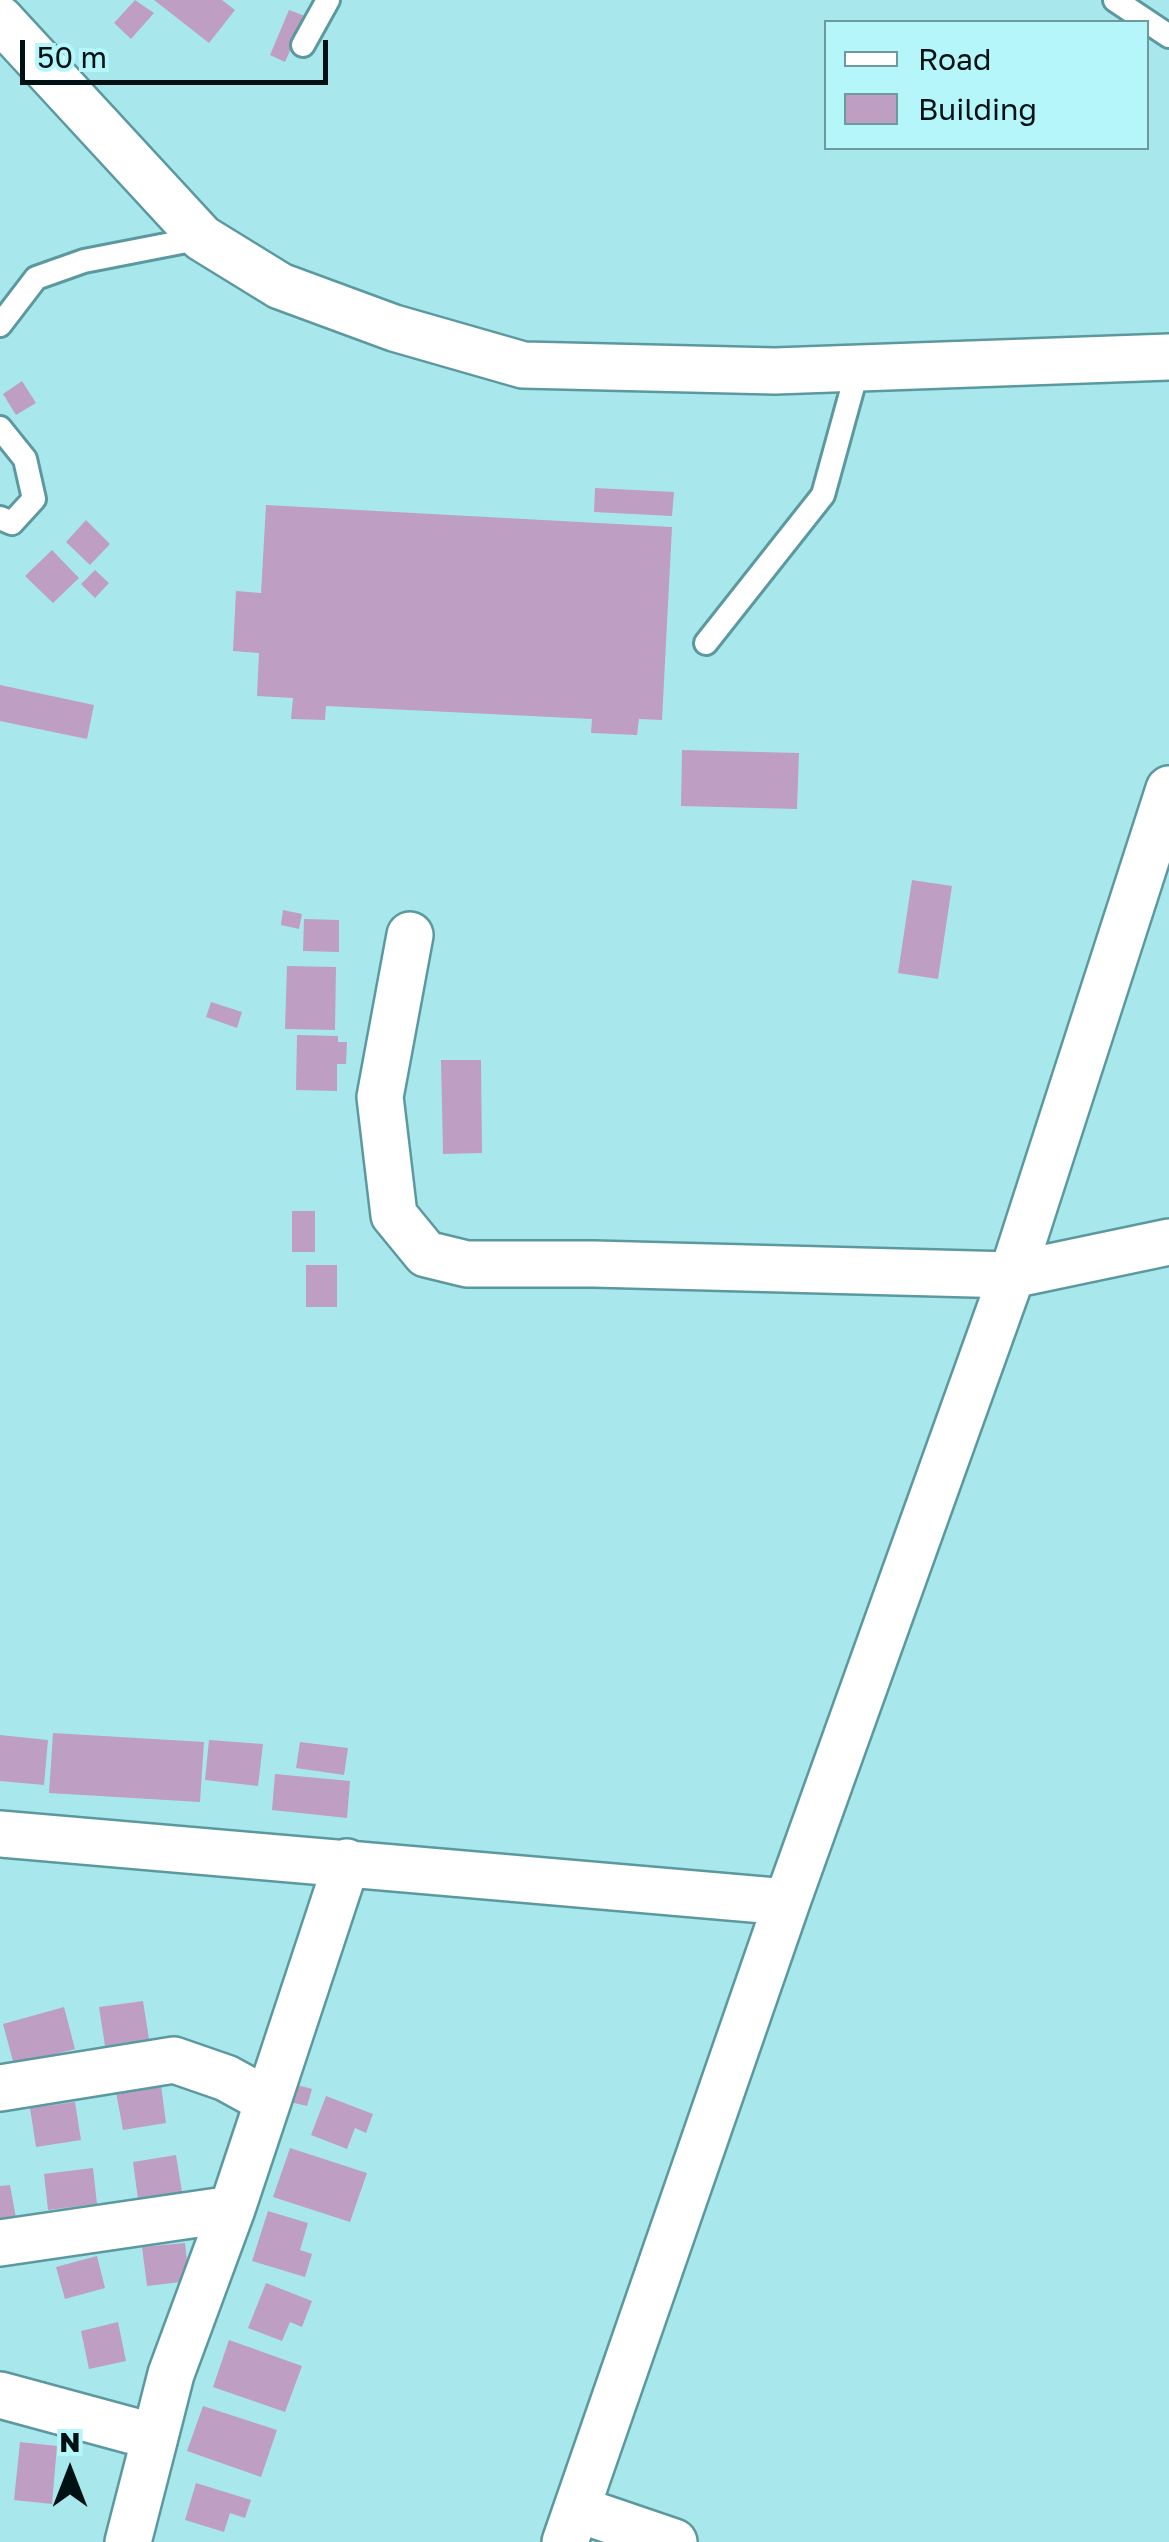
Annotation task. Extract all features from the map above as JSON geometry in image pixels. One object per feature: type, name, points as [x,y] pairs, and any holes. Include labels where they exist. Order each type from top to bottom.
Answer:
[{"type":"street","points":[[0,19],[202,238],[280,286],[394,328],[524,365],[775,371],[1169,357]]},
{"type":"street","points":[[674,2542],[571,2526],[787,1902],[1012,1275],[1169,789]]},
{"type":"street","points":[[410,935],[380,1096],[394,1214],[426,1254],[468,1264],[1012,1275],[1169,1242]]},
{"type":"street","points":[[0,1834],[787,1902]]},
{"type":"street","points":[[128,2542],[171,2374],[232,2208],[347,1862]]},
{"type":"street","points":[[0,2088],[174,2060],[226,2078],[268,2101]]},
{"type":"street","points":[[0,2243],[232,2208]]},
{"type":"street","points":[[0,2395],[155,2437]]},
{"type":"lane","points":[[303,45],[328,0]]},
{"type":"lane","points":[[1115,0],[1145,20]]},
{"type":"lane","points":[[0,325],[36,278],[84,261],[202,238]]},
{"type":"lane","points":[[706,642],[823,495],[858,368]]},
{"type":"lane","points":[[0,428],[24,459],[34,499],[12,522],[0,518]]},
{"type":"building","points":[[135,0],[154,13],[131,39],[114,23]]},
{"type":"building","points":[[154,0],[222,0],[235,10],[209,43]]},
{"type":"building","points":[[289,10],[305,16],[285,62],[270,55]]},
{"type":"building","points":[[22,381],[36,403],[16,415],[3,394]]},
{"type":"building","points":[[595,488],[674,492],[672,516],[594,512]]},
{"type":"building","points":[[266,505],[672,527],[662,720],[639,719],[637,735],[591,733],[592,719],[326,706],[325,720],[291,719],[293,698],[257,696],[259,653],[233,651],[236,591],[261,593]]},
{"type":"building","points":[[86,520],[110,544],[90,565],[66,542]]},
{"type":"building","points":[[52,550],[79,578],[53,603],[25,576]]},
{"type":"building","points":[[95,570],[109,583],[95,598],[81,584]]},
{"type":"building","points":[[0,685],[94,705],[87,739],[0,721]]},
{"type":"building","points":[[682,750],[799,753],[797,809],[681,806]]},
{"type":"building","points":[[912,880],[952,886],[938,979],[898,973]]},
{"type":"building","points":[[283,910],[302,914],[299,929],[281,925]]},
{"type":"building","points":[[304,919],[339,920],[339,952],[303,951]]},
{"type":"building","points":[[287,966],[336,967],[335,1030],[285,1029]]},
{"type":"building","points":[[211,1002],[242,1012],[237,1028],[206,1017]]},
{"type":"building","points":[[297,1035],[338,1036],[338,1042],[347,1042],[346,1064],[337,1064],[337,1091],[296,1090]]},
{"type":"building","points":[[441,1060],[481,1060],[482,1153],[443,1154]]},
{"type":"building","points":[[292,1211],[315,1211],[315,1252],[292,1252]]},
{"type":"building","points":[[306,1265],[337,1265],[337,1307],[306,1307]]},
{"type":"building","points":[[53,1733],[204,1742],[200,1802],[49,1793]]},
{"type":"building","points":[[0,1735],[48,1740],[44,1785],[0,1781]]},
{"type":"building","points":[[209,1740],[263,1744],[258,1786],[205,1780]]},
{"type":"building","points":[[300,1742],[348,1748],[344,1775],[296,1768]]},
{"type":"building","points":[[275,1774],[350,1781],[347,1818],[272,1810]]},
{"type":"building","points":[[143,2001],[149,2039],[105,2046],[99,2007]]},
{"type":"building","points":[[64,2007],[75,2049],[14,2065],[3,2024]]},
{"type":"building","points":[[286,2082],[312,2089],[307,2106],[282,2100]]},
{"type":"building","points":[[161,2085],[166,2123],[123,2130],[116,2092]]},
{"type":"building","points":[[326,2096],[373,2114],[366,2133],[355,2128],[347,2149],[311,2135]]},
{"type":"building","points":[[75,2102],[81,2140],[36,2147],[30,2108]]},
{"type":"building","points":[[290,2148],[367,2173],[350,2222],[273,2197]]},
{"type":"building","points":[[176,2155],[182,2192],[138,2199],[133,2162]]},
{"type":"building","points":[[93,2168],[97,2204],[48,2210],[44,2174]]},
{"type":"building","points":[[10,2185],[16,2218],[0,2221],[0,2186]]},
{"type":"building","points":[[268,2211],[308,2223],[300,2250],[312,2254],[305,2277],[252,2261]]},
{"type":"building","points":[[185,2243],[189,2281],[147,2286],[142,2247]]},
{"type":"building","points":[[97,2256],[105,2288],[65,2299],[56,2267]]},
{"type":"building","points":[[266,2283],[312,2301],[302,2327],[290,2322],[282,2341],[248,2328]]},
{"type":"building","points":[[118,2322],[126,2361],[89,2369],[81,2331]]},
{"type":"building","points":[[229,2340],[302,2366],[285,2412],[213,2387]]},
{"type":"building","points":[[203,2406],[277,2430],[261,2477],[187,2451]]},
{"type":"building","points":[[20,2442],[57,2446],[52,2504],[14,2500]]},
{"type":"building","points":[[196,2483],[251,2500],[245,2518],[230,2513],[224,2532],[185,2520]]}]
